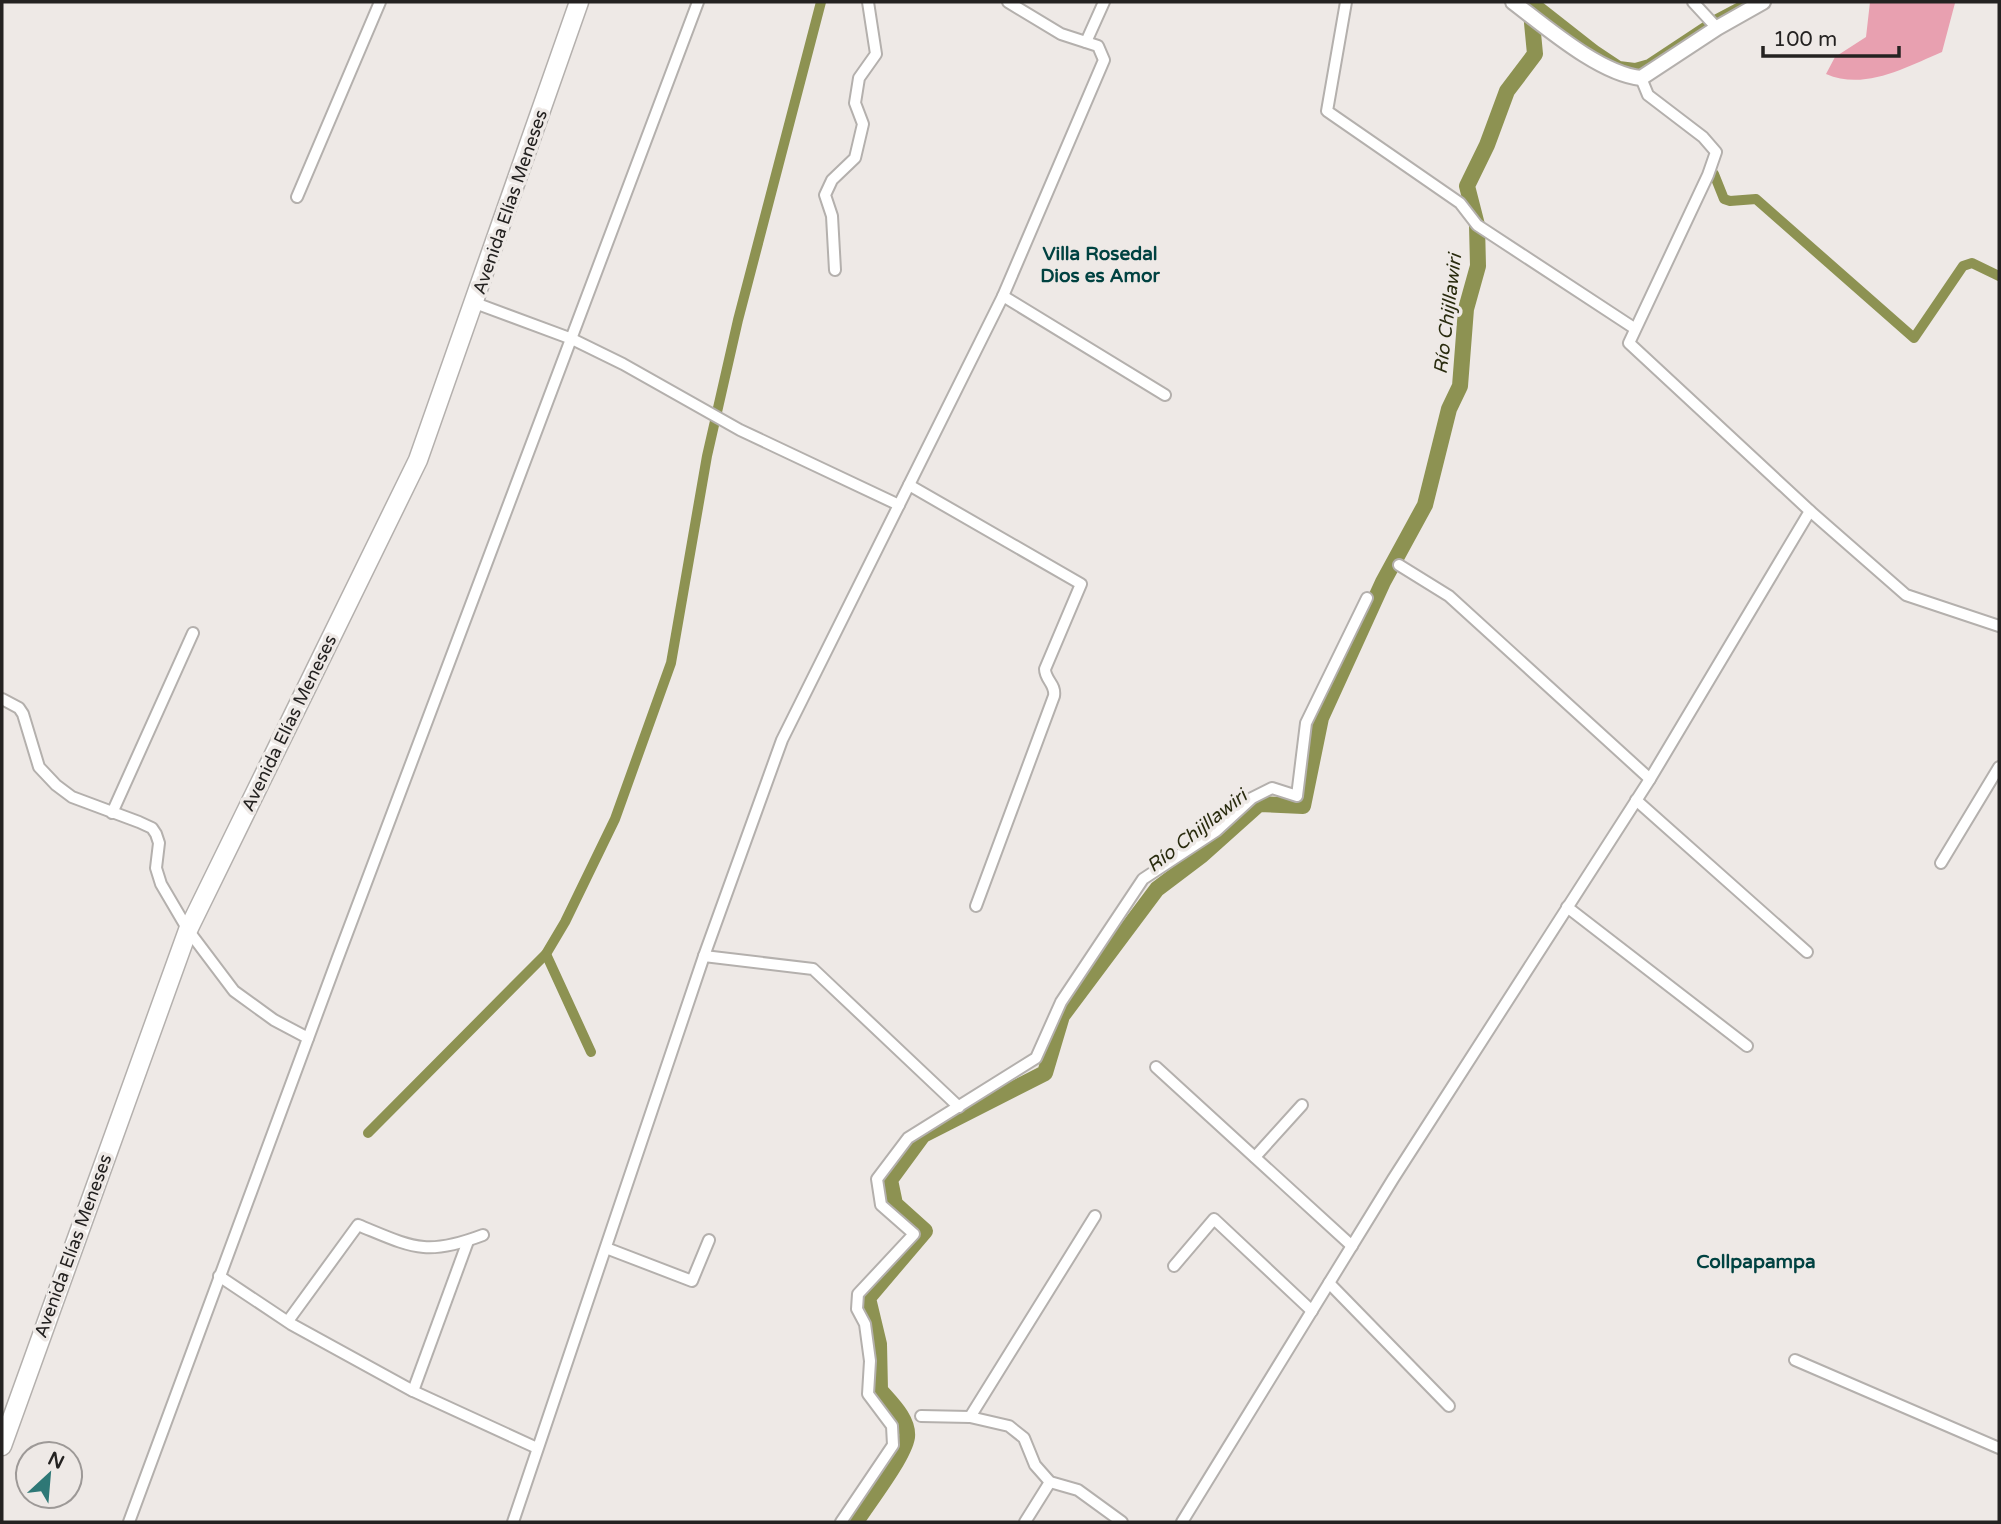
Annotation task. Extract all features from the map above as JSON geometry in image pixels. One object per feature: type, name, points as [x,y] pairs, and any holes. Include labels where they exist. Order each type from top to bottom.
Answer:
[{"type":"main road","name":"Avenida Elías Meneses","points":[[2,1446],[188,930],[418,460],[579,2]]},
{"type":"street","points":[[298,197],[380,2]]},
{"type":"street","points":[[129,1522],[698,2]]},
{"type":"street","points":[[835,270],[832,216],[825,195],[832,180],[855,158],[863,124],[855,103],[859,78],[876,54],[868,2]]},
{"type":"street","points":[[513,1522],[704,956],[782,740],[1003,296],[1104,60],[1098,46],[1061,34],[1008,2]]},
{"type":"street","points":[[1086,42],[1104,2]]},
{"type":"street","points":[[1346,2],[1326,111],[1461,203],[1478,225],[1634,328]]},
{"type":"street","points":[[1513,2],[1604,68],[1641,78],[1714,24],[1763,2]]},
{"type":"street","points":[[1693,2],[1714,24]]},
{"type":"street","points":[[1641,78],[1648,95],[1703,138],[1716,152],[1708,175],[1634,328],[1629,344],[1810,511],[1906,595],[1999,626]]},
{"type":"street","points":[[1003,296],[1165,395]]},
{"type":"street","points":[[475,303],[572,340],[624,364],[723,420],[899,505]]},
{"type":"street","points":[[909,485],[1081,584],[1045,669],[1045,674],[1054,686],[1054,696],[976,906]]},
{"type":"street","points":[[1182,1522],[1352,1246],[1650,779],[1810,511]]},
{"type":"street","points":[[1399,565],[1449,596],[1650,779]]},
{"type":"street","points":[[841,1522],[893,1444],[892,1426],[868,1394],[870,1361],[865,1324],[857,1309],[858,1294],[914,1234],[881,1205],[877,1179],[908,1138],[1036,1058],[1061,1002],[1143,879],[1216,831],[1252,798],[1272,788],[1297,796],[1306,723],[1367,598]]},
{"type":"street","points":[[111,813],[193,633]]},
{"type":"street","points":[[2,699],[19,708],[27,720],[39,767],[56,785],[72,797],[152,828],[159,843],[156,868],[161,884],[188,930],[234,991],[274,1020],[308,1038]]},
{"type":"street","points":[[1941,863],[1999,768]]},
{"type":"street","points":[[1636,800],[1807,951]]},
{"type":"street","points":[[1567,907],[1747,1046]]},
{"type":"street","points":[[704,956],[813,969],[959,1107]]},
{"type":"street","points":[[1156,1067],[1352,1246]]},
{"type":"street","points":[[1255,1157],[1302,1105]]},
{"type":"street","points":[[970,1417],[1095,1216]]},
{"type":"street","points":[[1174,1266],[1214,1219],[1312,1311]]},
{"type":"street","points":[[288,1321],[358,1225],[411,1247],[428,1249],[468,1241],[483,1235]]},
{"type":"street","points":[[606,1248],[692,1281],[709,1240]]},
{"type":"street","points":[[413,1391],[468,1241]]},
{"type":"street","points":[[219,1276],[288,1321],[413,1391],[537,1448]]},
{"type":"street","points":[[1329,1283],[1449,1406]]},
{"type":"street","points":[[1795,1360],[1999,1448]]},
{"type":"street","points":[[920,1416],[970,1417],[1009,1426],[1024,1438],[1035,1465],[1050,1482],[1078,1490],[1122,1522]]},
{"type":"street","points":[[1025,1522],[1050,1482]]},
{"type":"shaded area","points":[[1870,2],[1955,3],[1942,52],[1900,70],[1870,78],[1841,79],[1826,74],[1835,57],[1866,37]]},
{"type":"waterway","points":[[368,1133],[546,954],[565,922],[615,819],[671,663],[707,456],[738,320],[821,2]]},
{"type":"waterway","name":"Río Chijllawiri","points":[[856,1522],[893,1468],[907,1437],[902,1417],[880,1390],[879,1344],[868,1298],[925,1231],[895,1204],[890,1180],[923,1135],[1045,1073],[1062,1016],[1157,889],[1202,855],[1259,804],[1303,806],[1321,718],[1383,582],[1425,505],[1449,409],[1460,386],[1466,309],[1478,266],[1477,225],[1467,186],[1487,145],[1507,91],[1535,54],[1530,2]]},
{"type":"waterway","points":[[1534,2],[1619,66],[1635,68],[1649,64],[1717,19],[1749,2]]},
{"type":"waterway","points":[[1714,174],[1724,199],[1756,199],[1914,338],[1963,266],[1972,263],[1999,276]]},
{"type":"waterway","points":[[546,954],[591,1052]]},
{"type":"district","name":"Villa Rosedal Dios es Amor","points":[[1100,265]]},
{"type":"district","name":"Collpapampa","points":[[1756,1262]]}]
